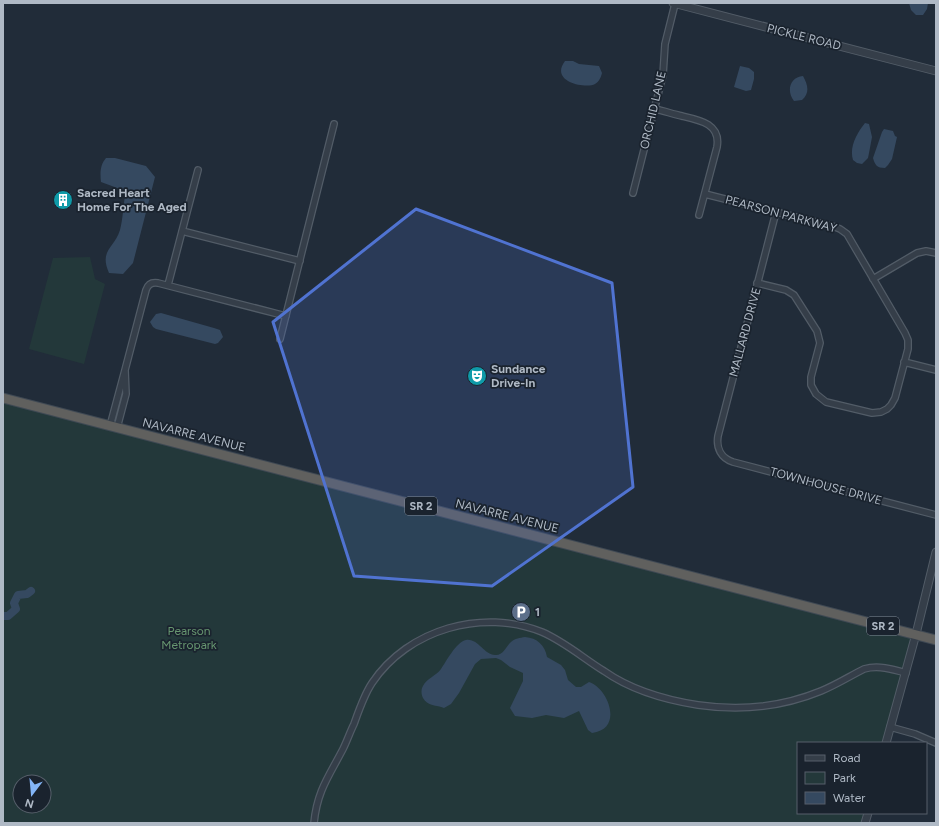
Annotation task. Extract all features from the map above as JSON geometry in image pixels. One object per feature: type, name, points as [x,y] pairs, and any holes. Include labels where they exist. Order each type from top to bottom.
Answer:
[{"type":"highway","name":"NAVARRE AVENUE","points":[[3,398],[936,640]]},
{"type":"street","name":"PICKLE ROAD","points":[[674,3],[936,71]]},
{"type":"street","name":"ORCHID LANE","points":[[633,193],[663,75],[665,44],[674,3]]},
{"type":"street","points":[[655,109],[704,122],[713,128],[716,134],[718,141],[717,148],[700,215]]},
{"type":"street","points":[[280,339],[334,124]]},
{"type":"street","points":[[168,285],[198,170]]},
{"type":"street","name":"PEARSON PARKWAY","points":[[705,194],[835,227],[842,230],[848,236],[906,334],[908,345],[895,398],[891,404],[884,411],[872,413],[823,400],[814,392],[811,382],[820,343],[816,331],[794,295],[786,290],[758,283]]},
{"type":"street","name":"MALLARD DRIVE","points":[[720,452],[717,444],[718,436],[776,212]]},
{"type":"street","points":[[182,231],[300,262]]},
{"type":"street","points":[[873,279],[917,253],[926,251],[936,253]]},
{"type":"street","points":[[114,427],[125,370],[146,288],[150,284],[155,282],[168,285],[286,316]]},
{"type":"street","points":[[904,362],[936,370]]},
{"type":"street","name":"TOWNHOUSE DRIVE","points":[[720,452],[726,459],[733,462],[936,516]]},
{"type":"street","points":[[886,742],[906,673],[936,552]]},
{"type":"street","points":[[314,823],[317,803],[324,784],[344,749],[361,703],[373,682],[399,653],[425,637],[452,627],[465,624],[493,622],[524,626],[556,639],[605,673],[638,688],[678,702],[715,707],[767,706],[820,691],[864,669],[872,667],[906,673]]},
{"type":"street","points":[[890,727],[915,734],[936,743]]},
{"type":"highlighted area","points":[[416,209],[612,283],[633,487],[492,586],[354,576],[273,322]]},
{"type":"green space","points":[[90,257],[95,279],[105,284],[84,364],[29,349],[53,258]]},
{"type":"green space","name":"Pearson Metropark","points":[[3,398],[916,634],[886,742],[797,742],[797,814],[868,814],[865,823],[3,823]]},
{"type":"water","points":[[909,3],[928,3],[927,9],[923,15],[916,15],[911,10]]},
{"type":"water","points":[[565,61],[599,66],[602,73],[599,81],[595,84],[584,85],[565,79],[561,68]]},
{"type":"water","points":[[740,66],[749,68],[754,72],[751,90],[746,91],[734,87]]},
{"type":"water","points":[[803,76],[807,86],[806,95],[802,100],[794,101],[790,93],[792,82]]},
{"type":"water","points":[[865,123],[869,124],[872,137],[868,158],[862,164],[853,160],[852,150],[859,131]]},
{"type":"water","points":[[884,129],[893,131],[897,137],[892,159],[885,168],[877,166],[873,158]]},
{"type":"water","points":[[106,158],[115,158],[146,166],[155,177],[133,263],[123,274],[109,273],[106,265],[108,250],[120,230],[125,196],[120,189],[101,182],[101,169]]},
{"type":"water","points":[[161,313],[220,330],[223,337],[218,343],[215,344],[156,329],[150,322],[156,314]]},
{"type":"water","points":[[525,637],[540,643],[547,657],[561,665],[565,670],[568,680],[576,687],[581,687],[589,682],[596,685],[602,692],[607,699],[610,708],[610,716],[608,724],[602,730],[592,733],[588,730],[579,711],[564,718],[546,715],[532,718],[515,716],[510,708],[523,681],[523,673],[496,658],[481,659],[475,664],[459,693],[451,704],[444,708],[427,703],[423,698],[422,687],[441,669],[455,648],[462,642],[470,640],[491,654],[498,655],[513,641],[518,638]]},
{"type":"waterway","points":[[3,616],[8,616],[16,609],[14,603],[18,595],[27,594],[31,591]]},
{"type":"place","name":"Sacred Heart Home For The Aged","points":[[63,200]]},
{"type":"place","name":"Sundance Drive-In","points":[[477,376]]},
{"type":"place","name":"1","points":[[521,612]]}]
